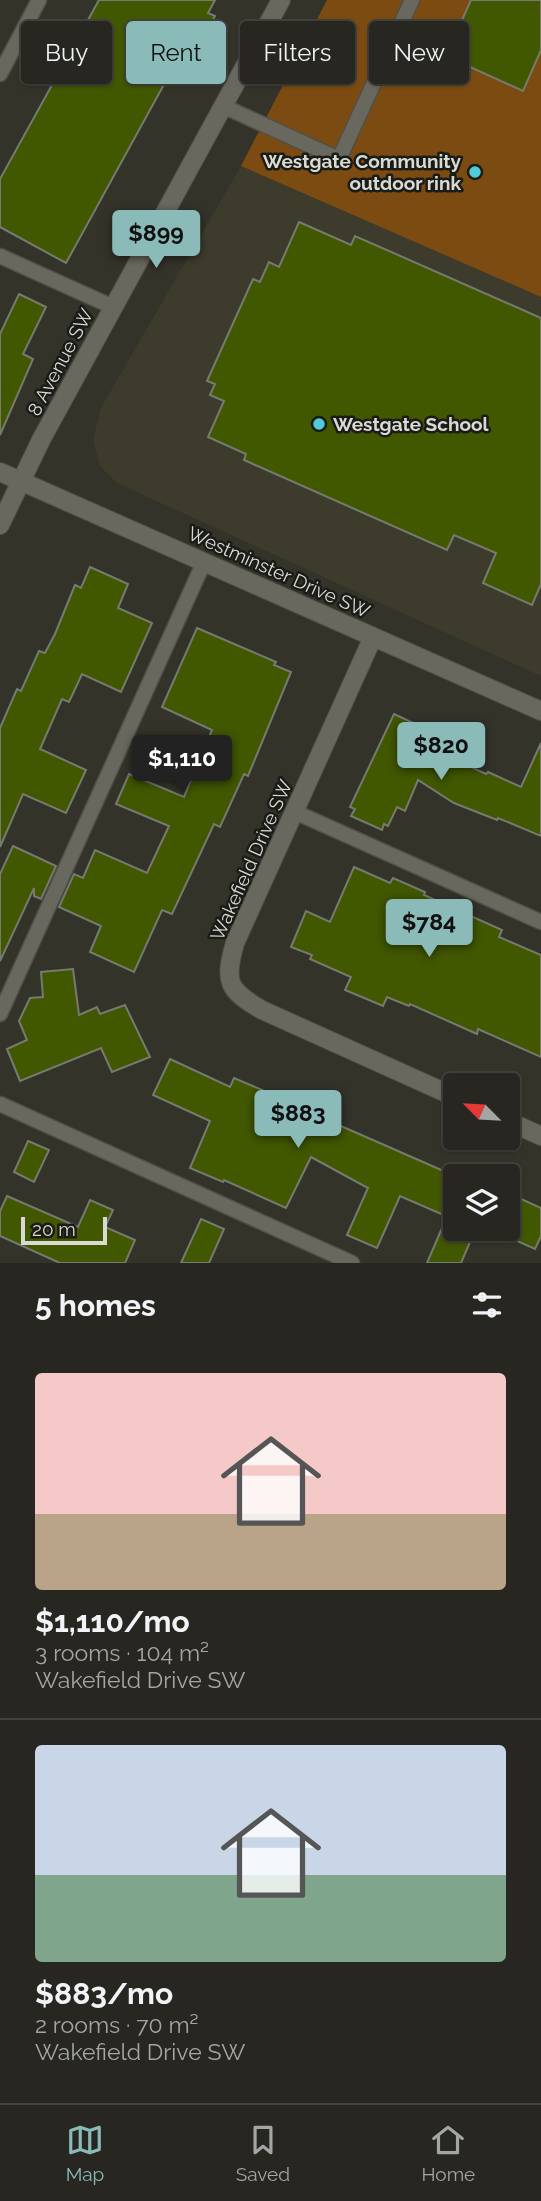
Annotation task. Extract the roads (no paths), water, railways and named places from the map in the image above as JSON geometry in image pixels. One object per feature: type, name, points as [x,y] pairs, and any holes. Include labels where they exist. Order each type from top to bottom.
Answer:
[{"type":"street","name":"8 Avenue SW","points":[[0,525],[114,307],[281,0]]},
{"type":"street","name":"Westminster Drive SW","points":[[0,471],[541,711]]},
{"type":"street","name":"Wakefield Drive SW","points":[[373,637],[235,943],[228,967],[229,985],[240,998],[262,1010],[443,1092]]},
{"type":"street","points":[[520,1126],[541,1136]]},
{"type":"lane","points":[[0,74],[39,0]]},
{"type":"lane","points":[[225,107],[339,159],[412,0]]},
{"type":"lane","points":[[0,256],[114,307]]},
{"type":"lane","points":[[0,1014],[204,562]]},
{"type":"lane","points":[[295,812],[541,922]]},
{"type":"lane","points":[[0,1104],[352,1263]]},
{"type":"place","name":"Westgate Community outdoor rink","points":[[475,172]]},
{"type":"place","name":"Westgate School","points":[[319,424]]}]
